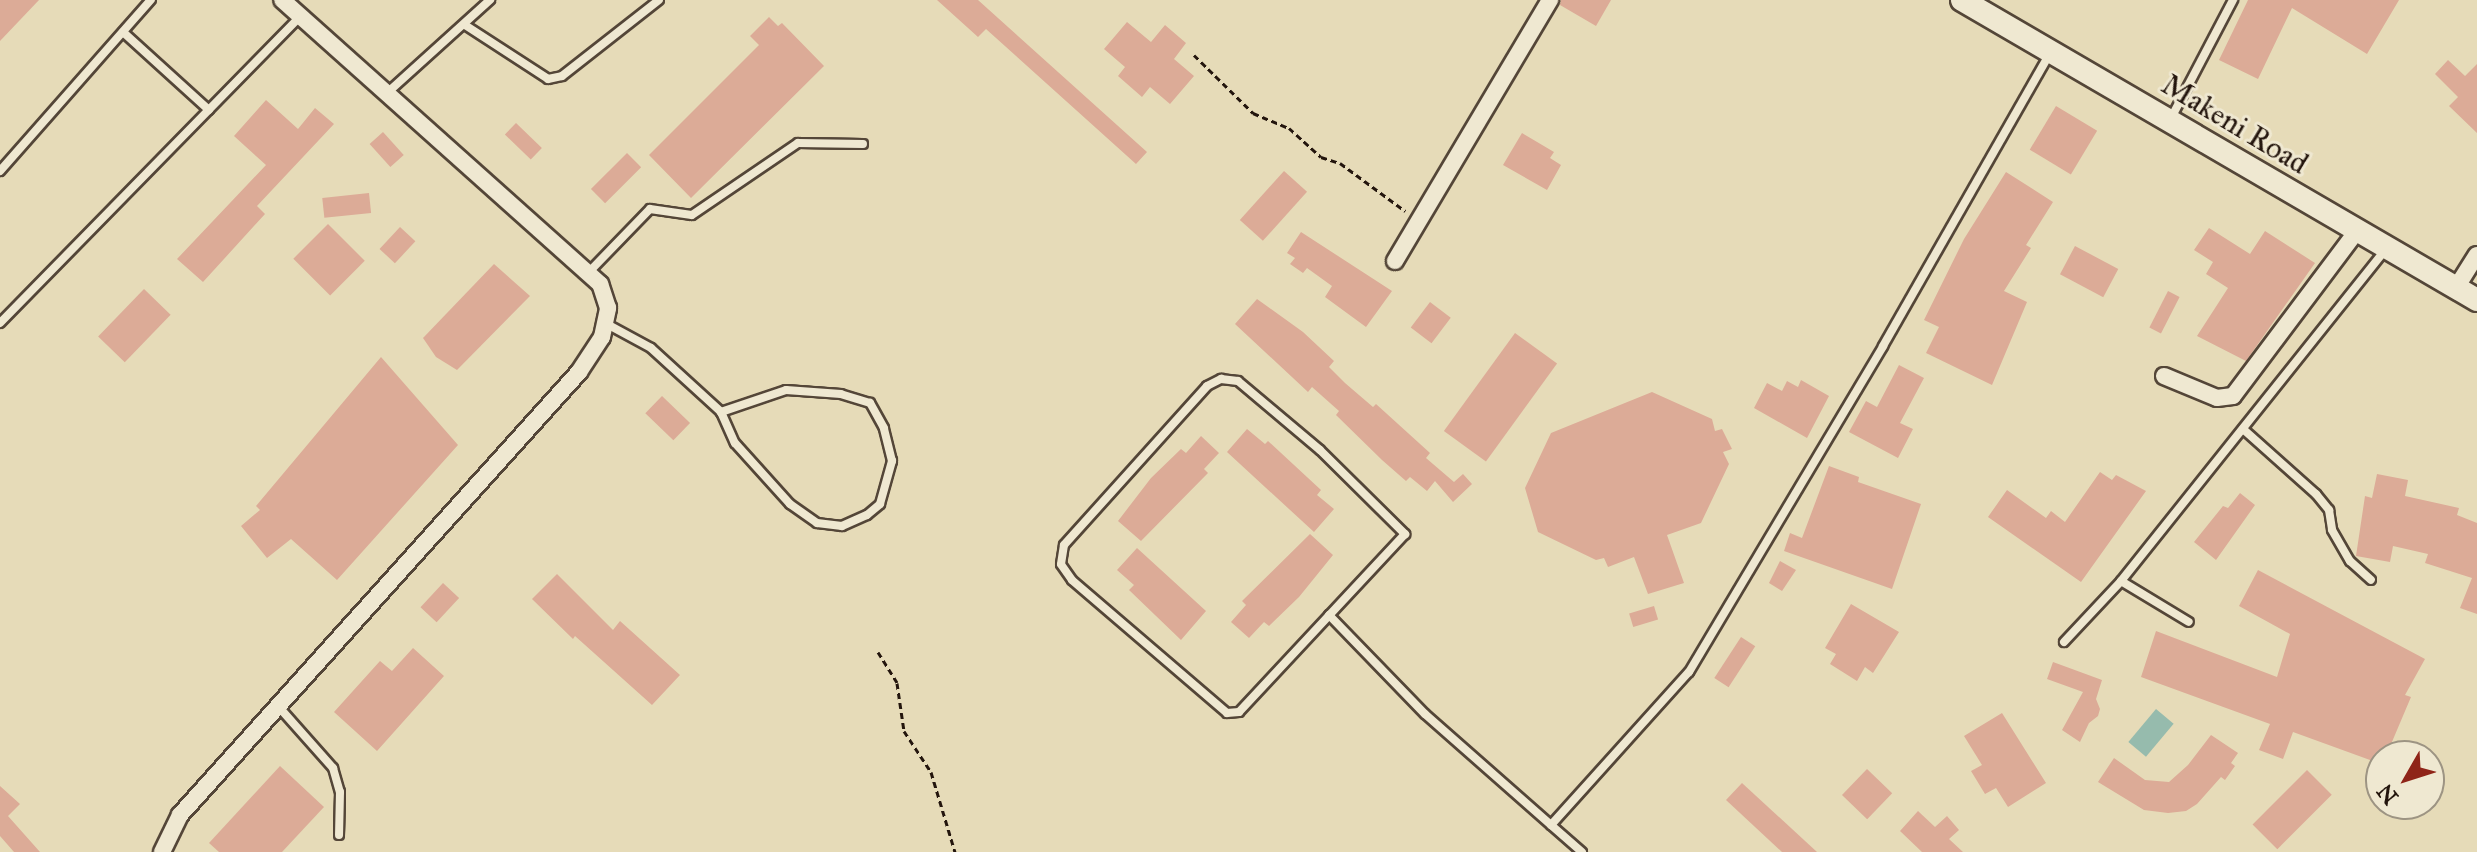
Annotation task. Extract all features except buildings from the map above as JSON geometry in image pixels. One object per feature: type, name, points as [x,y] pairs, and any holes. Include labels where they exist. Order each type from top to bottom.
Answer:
[{"type":"main road","name":"Makeni Road","points":[[1972,3],[2477,300]]},
{"type":"street","points":[[162,852],[180,815],[579,372],[602,337],[608,308],[600,284],[282,0]]},
{"type":"street","points":[[1395,261],[1550,0]]},
{"type":"street","points":[[2164,376],[2217,398],[2233,396],[2357,231]]},
{"type":"street","points":[[2456,288],[2477,255]]},
{"type":"lane","points":[[0,171],[151,0]]},
{"type":"lane","points":[[387,93],[490,0]]},
{"type":"lane","points":[[465,25],[548,79],[562,76],[659,0]]},
{"type":"lane","points":[[2169,121],[2233,0]]},
{"type":"lane","points":[[0,323],[300,16]]},
{"type":"lane","points":[[123,32],[209,110]]},
{"type":"lane","points":[[1551,825],[1689,672],[1883,346],[2052,50]]},
{"type":"lane","points":[[588,273],[650,209],[692,215],[798,143],[863,144]]},
{"type":"lane","points":[[2064,642],[2121,581],[2386,248]]},
{"type":"lane","points":[[605,323],[651,348],[721,412],[735,443],[790,504],[817,523],[842,526],[880,504],[892,461],[884,428],[870,403],[841,394],[786,390],[721,412]]},
{"type":"lane","points":[[1221,379],[1238,381],[1320,450],[1405,534],[1329,615],[1239,712],[1227,713],[1072,580],[1061,564],[1064,545],[1207,386],[1221,379]]},
{"type":"lane","points":[[2243,429],[2316,494],[2329,510],[2332,530],[2350,561],[2371,580]]},
{"type":"lane","points":[[2121,581],[2189,622]]},
{"type":"lane","points":[[1329,615],[1425,714],[1582,852]]},
{"type":"lane","points":[[278,705],[333,768],[340,792],[339,835]]},
{"type":"path","points":[[1194,55],[1253,113],[1289,128],[1321,157],[1340,163],[1392,203],[1419,218]]},
{"type":"path","points":[[878,652],[897,683],[904,731],[931,772],[955,852]]},
{"type":"shaded area","points":[[2156,709],[2174,724],[2146,757],[2128,742]]}]
